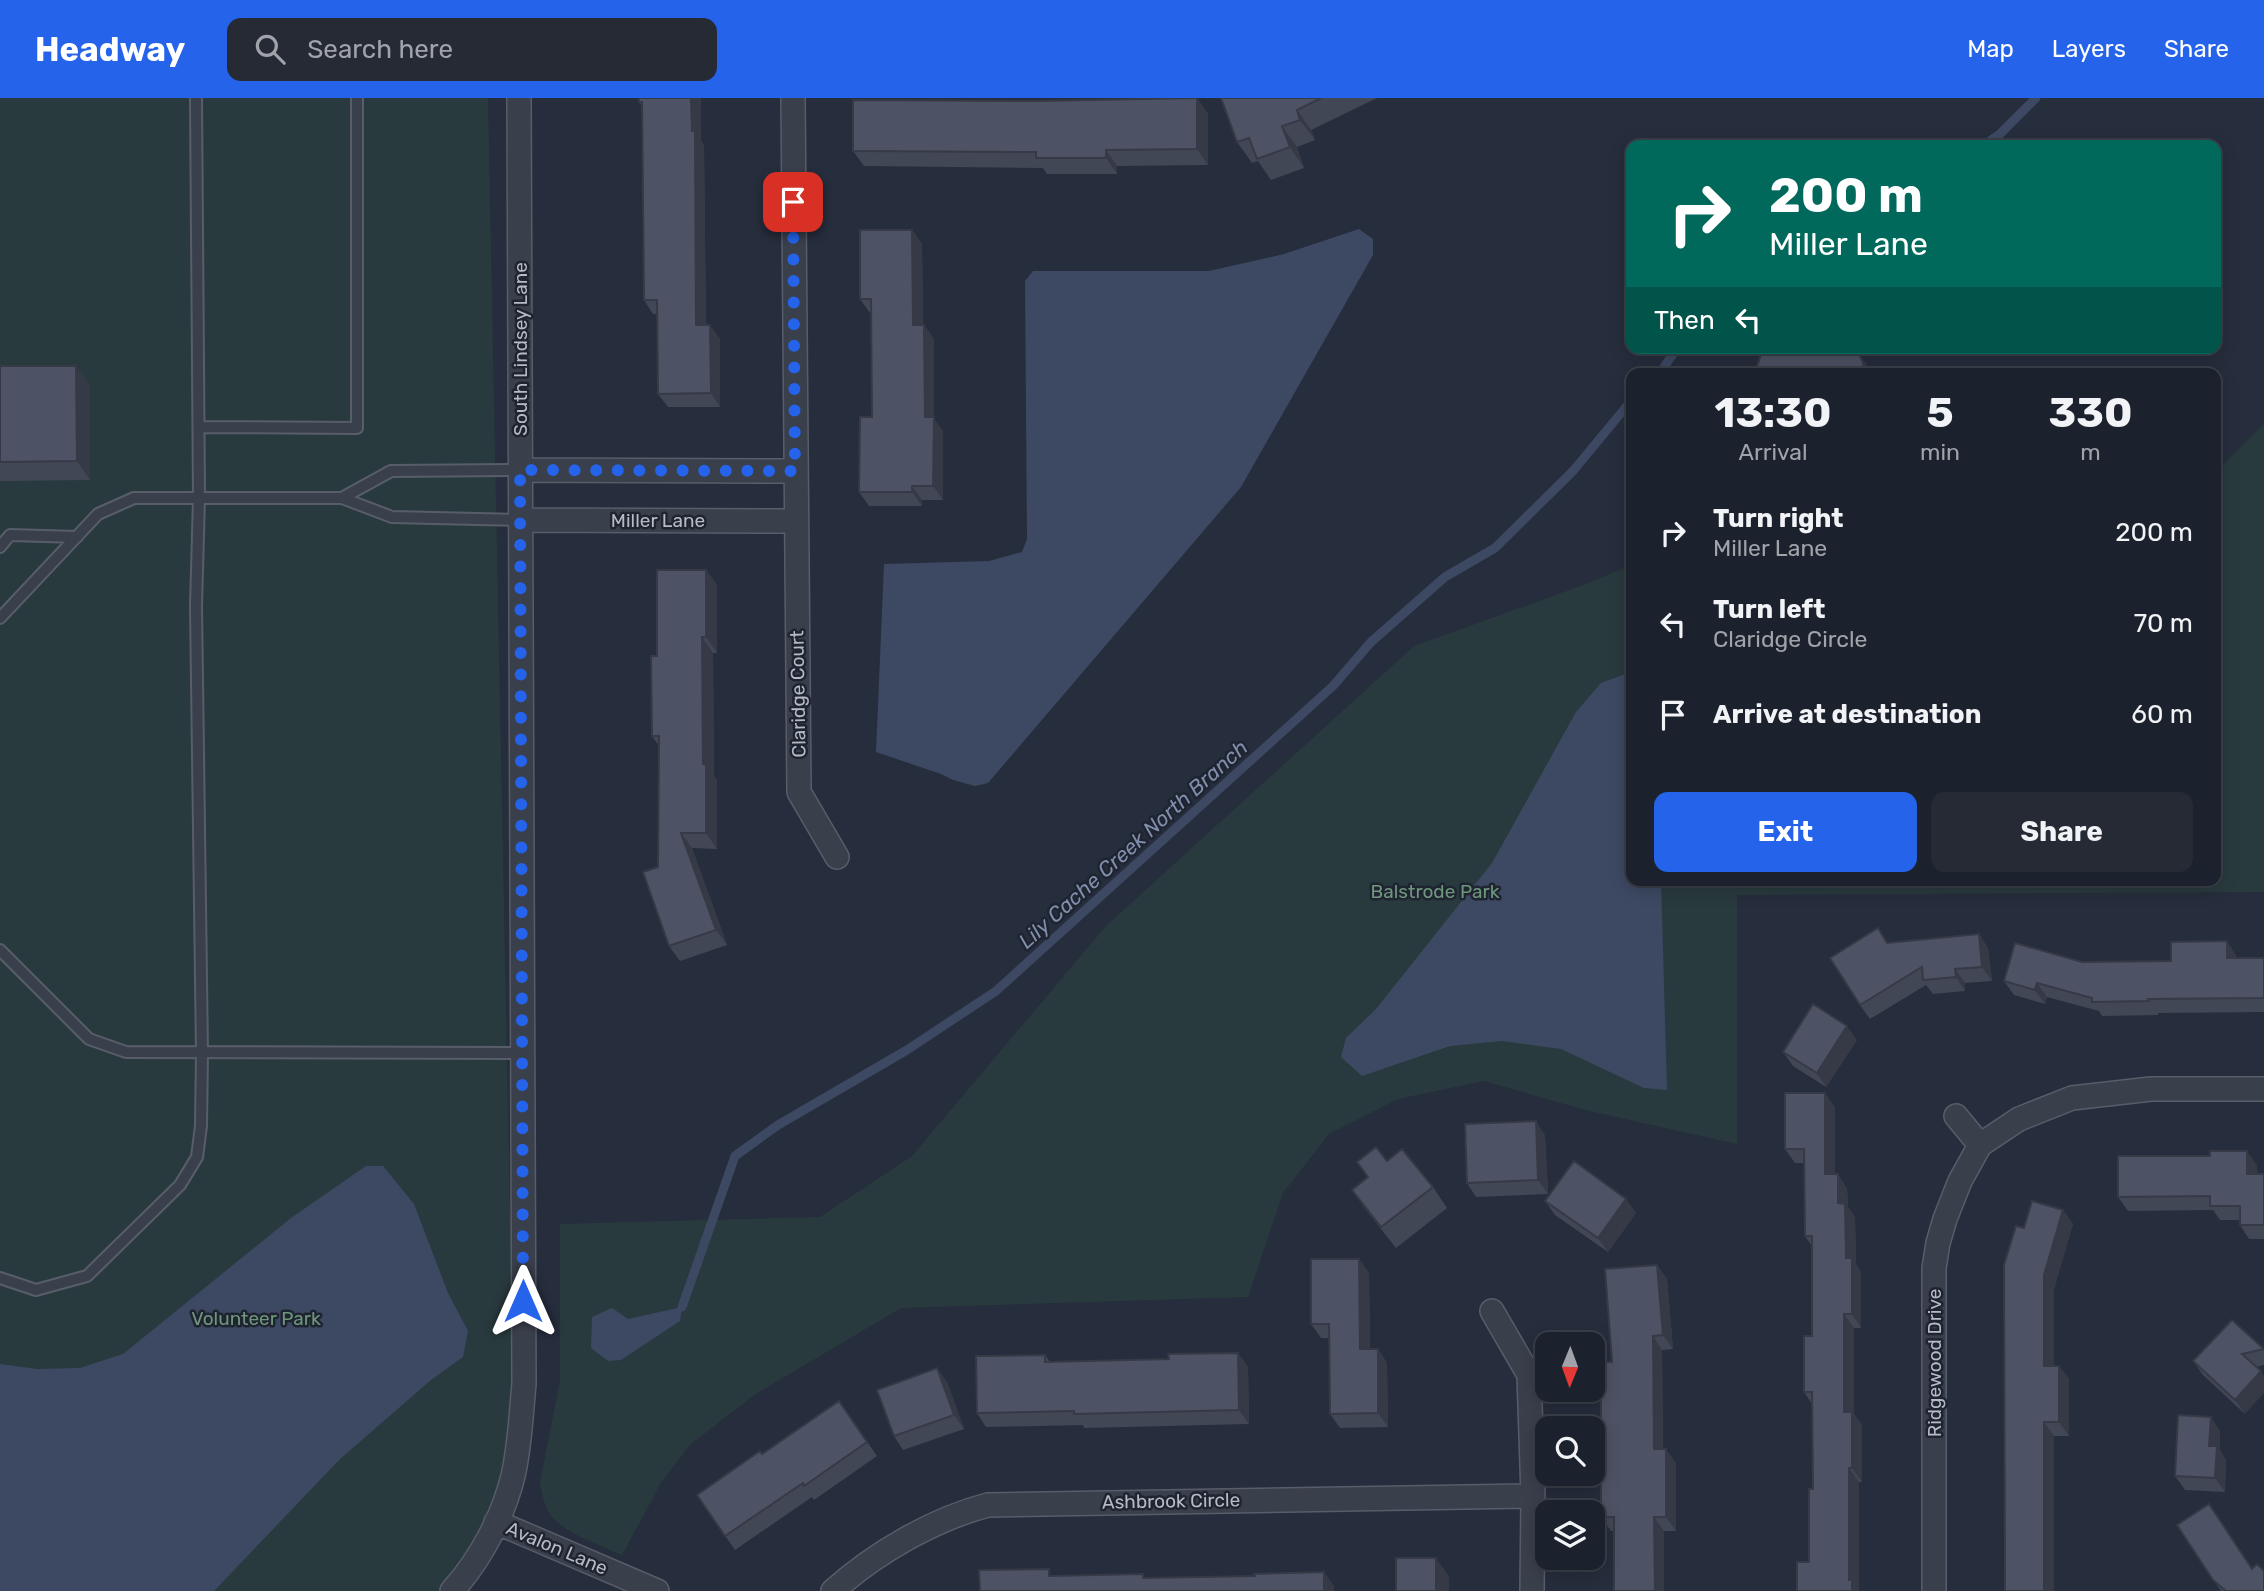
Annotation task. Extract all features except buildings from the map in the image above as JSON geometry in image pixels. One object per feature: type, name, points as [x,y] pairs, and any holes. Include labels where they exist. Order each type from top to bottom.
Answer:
[{"type":"street","name":"South Lindsey Lane","points":[[452,1591],[466,1575],[496,1522],[513,1477],[524,1384],[519,98]]},
{"type":"street","name":"Claridge Court","points":[[793,98],[799,792],[837,857]]},
{"type":"street","points":[[520,470],[795,471]]},
{"type":"street","name":"Miller Lane","points":[[521,520],[796,521]]},
{"type":"street","name":"Ridgewood Drive","points":[[1934,1591],[1934,1268],[1945,1219],[1960,1181],[1980,1145],[2019,1119],[2072,1098],[2151,1089],[2264,1089]]},
{"type":"street","points":[[1956,1116],[1980,1145]]},
{"type":"street","points":[[1492,1311],[1529,1375],[1533,1496],[1532,1591]]},
{"type":"street","name":"Ashbrook Circle","points":[[833,1591],[890,1549],[939,1521],[988,1505],[1533,1496]]},
{"type":"street","name":"Avalon Lane","points":[[496,1522],[657,1591]]},
{"type":"lane","points":[[0,1278],[36,1290],[87,1276],[180,1185],[197,1157],[201,1126],[202,1054],[196,606],[199,498],[196,98]]},
{"type":"lane","points":[[198,427],[357,428],[357,98]]},
{"type":"lane","points":[[342,498],[391,471],[520,470]]},
{"type":"lane","points":[[0,618],[99,514],[134,498],[342,498],[392,517],[521,520]]},
{"type":"lane","points":[[0,547],[10,535],[77,537]]},
{"type":"lane","points":[[0,950],[89,1038],[126,1052],[522,1054]]},
{"type":"green space","name":"Volunteer Park","points":[[0,98],[488,98],[515,1465],[450,1591],[0,1591]]},
{"type":"green space","name":"Balstrode Park","points":[[2264,424],[2264,892],[1737,895],[1737,1144],[1585,1110],[1484,1081],[1398,1099],[1329,1134],[1283,1193],[1248,1297],[901,1308],[754,1395],[690,1445],[661,1483],[622,1555],[573,1533],[550,1514],[540,1483],[560,1380],[560,1224],[820,1217],[912,1156],[1106,926],[1414,646],[1626,567],[1626,886],[2221,886],[2221,467]]},
{"type":"water","points":[[1359,229],[1373,239],[1373,255],[1241,487],[988,783],[975,786],[953,780],[876,752],[884,564],[989,561],[1022,552],[1027,539],[1025,281],[1033,271],[1209,271],[1284,254]]},
{"type":"water","points":[[1626,674],[1626,886],[1661,886],[1667,1090],[1644,1088],[1561,1049],[1502,1041],[1450,1046],[1362,1076],[1341,1057],[1346,1038],[1376,1009],[1492,863],[1576,712],[1601,683]]},
{"type":"water","points":[[366,1166],[383,1166],[414,1204],[448,1293],[468,1331],[463,1357],[431,1380],[340,1459],[214,1591],[0,1591],[0,1364],[37,1369],[80,1368],[123,1354],[291,1218]]},
{"type":"water","points":[[682,1307],[680,1321],[621,1360],[608,1361],[591,1348],[592,1317],[612,1308],[628,1319]]},
{"type":"waterway","name":"Lily Cache Creek North Branch","points":[[1991,140],[2036,98]]},
{"type":"waterway","name":"Lily Cache Creek North Branch","points":[[1663,368],[1673,354]]},
{"type":"waterway","name":"Lily Cache Creek North Branch","points":[[682,1307],[735,1156],[778,1125],[907,1050],[996,991],[1333,686],[1371,642],[1445,577],[1495,548],[1573,471],[1626,407]]},
{"type":"route","points":[[523,1301],[520,470],[795,471],[793,202]]}]
